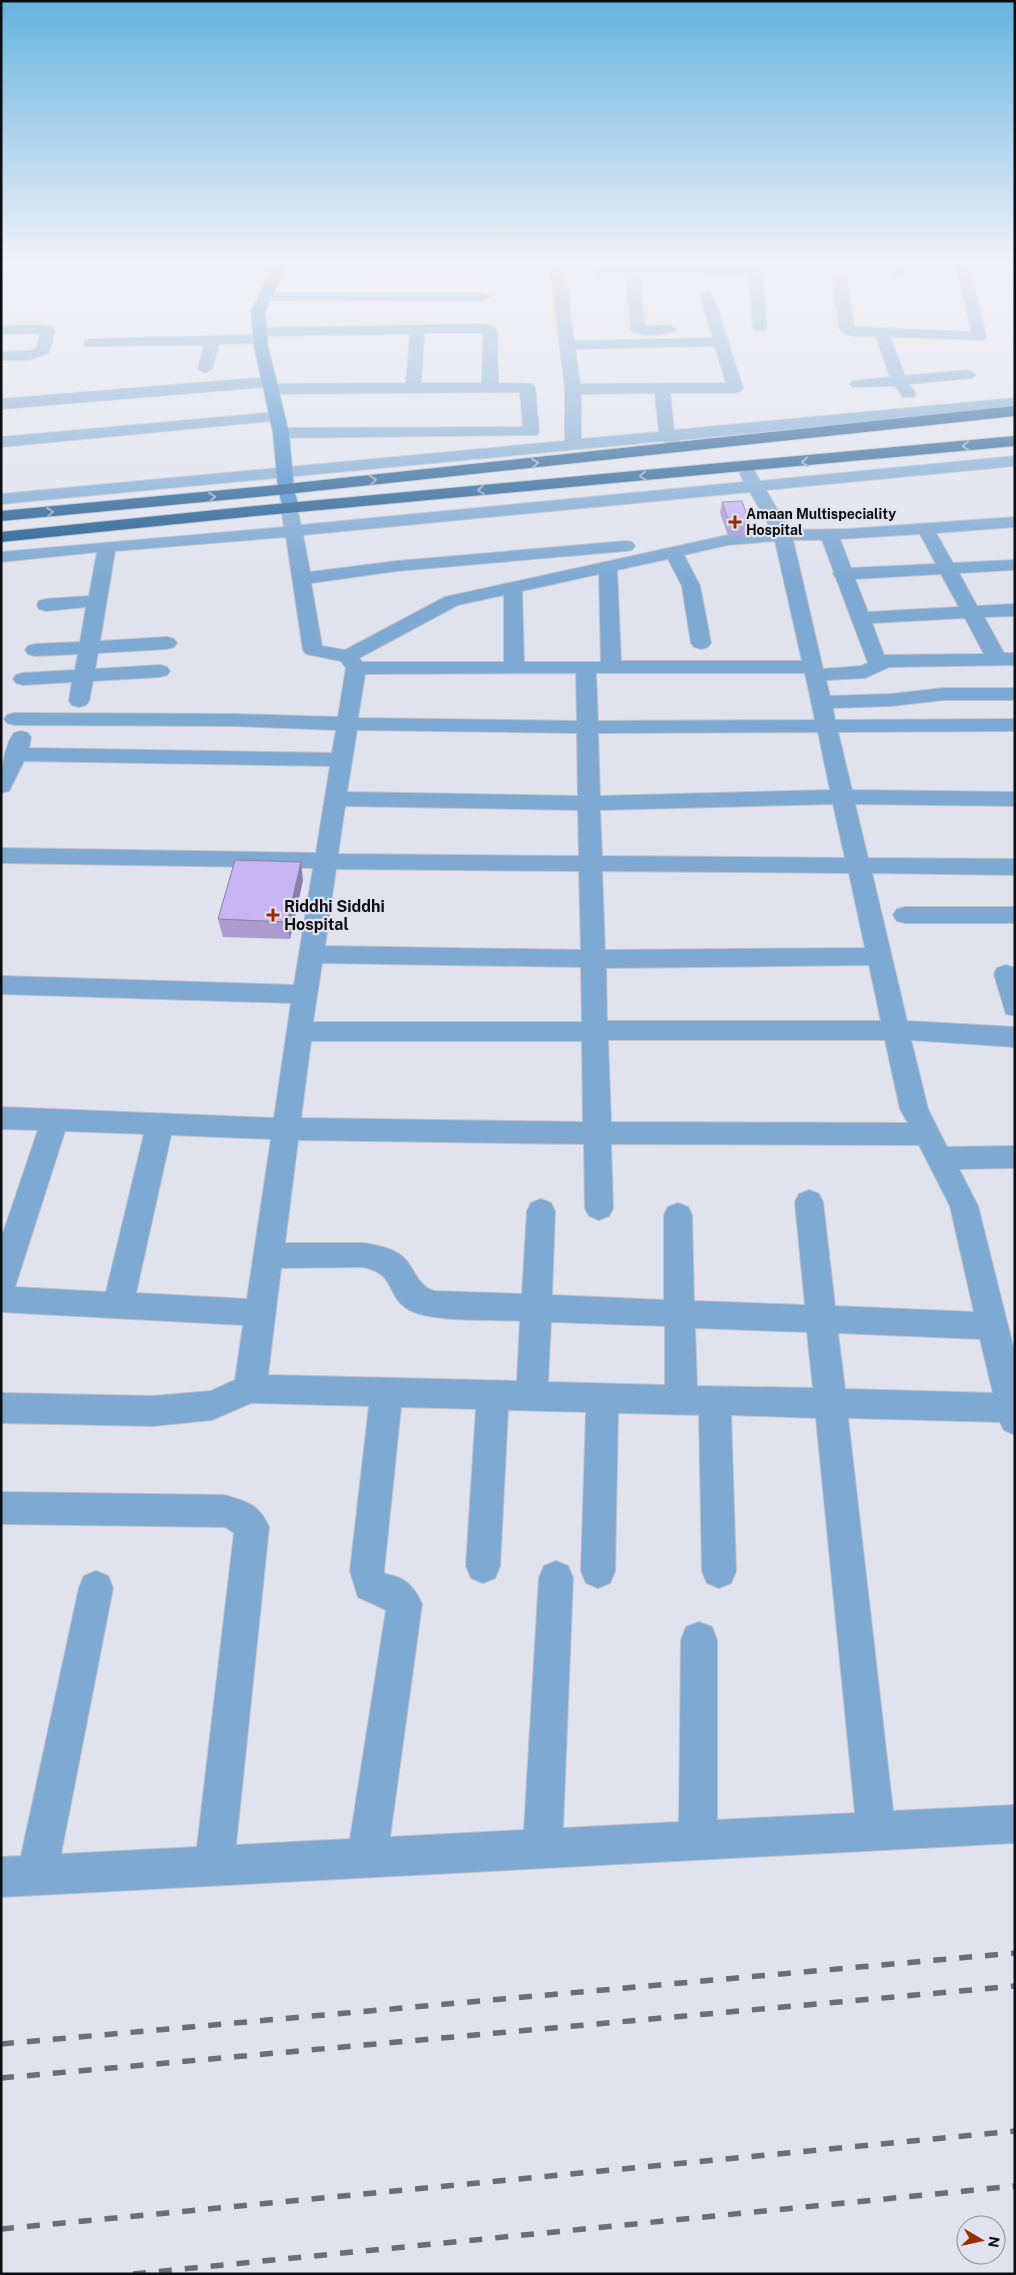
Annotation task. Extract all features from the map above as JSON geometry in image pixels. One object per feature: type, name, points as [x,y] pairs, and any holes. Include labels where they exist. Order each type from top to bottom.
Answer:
[{"type":"highway","points":[[1,516],[288,492],[1015,411]]},
{"type":"highway","points":[[1,537],[288,492],[750,477],[1015,441]]},
{"type":"street","points":[[267,370],[279,425],[313,650],[352,662],[514,668],[865,672],[885,661],[1006,659]]},
{"type":"street","points":[[413,388],[414,370]]},
{"type":"street","points":[[490,370],[490,387]]},
{"type":"street","points":[[571,370],[574,444]]},
{"type":"street","points":[[573,388],[735,388],[729,370]]},
{"type":"street","points":[[895,370],[899,380],[922,413]]},
{"type":"street","points":[[858,384],[967,375]]},
{"type":"street","points":[[1,404],[270,386],[527,387],[531,432],[279,425],[1,442]]},
{"type":"street","points":[[662,388],[667,435],[678,448]]},
{"type":"street","points":[[832,407],[966,394]]},
{"type":"street","points":[[1,557],[108,546],[288,492],[574,444],[1015,404]]},
{"type":"street","points":[[1,499],[750,477],[1015,461]]},
{"type":"street","points":[[1,1408],[153,1411],[212,1405],[250,1389],[715,1401],[830,1402],[1014,1412],[964,1206],[914,1109],[783,535],[750,477]]},
{"type":"street","points":[[1,486],[288,492]]},
{"type":"street","points":[[352,662],[452,601],[728,540],[783,535],[829,534],[1015,522]]},
{"type":"street","points":[[925,528],[972,612],[1006,659]]},
{"type":"street","points":[[829,534],[842,574],[878,664]]},
{"type":"street","points":[[79,701],[108,546]]},
{"type":"street","points":[[302,579],[397,566],[626,546]]},
{"type":"street","points":[[674,552],[691,586],[701,643]]},
{"type":"street","points":[[842,574],[1012,565]]},
{"type":"street","points":[[608,567],[611,668]]},
{"type":"street","points":[[513,588],[514,668]]},
{"type":"street","points":[[46,605],[97,601]]},
{"type":"street","points":[[860,618],[1015,610]]},
{"type":"street","points":[[35,650],[167,643]]},
{"type":"street","points":[[250,1389],[299,1032],[348,724],[352,662]]},
{"type":"street","points":[[586,668],[599,1208]]},
{"type":"street","points":[[23,679],[160,671]]},
{"type":"street","points":[[822,702],[882,701],[944,694],[1015,694]]},
{"type":"street","points":[[8,718],[234,720],[348,724],[588,727],[1015,725]]},
{"type":"street","points":[[1,786],[17,754],[23,728],[8,718]]},
{"type":"street","points":[[17,754],[342,760]]},
{"type":"street","points":[[336,799],[589,803],[844,797],[1015,799]]},
{"type":"street","points":[[1,855],[326,861],[858,864],[1015,867]]},
{"type":"street","points":[[905,915],[1015,915]]},
{"type":"street","points":[[311,954],[593,959],[879,956]]},
{"type":"street","points":[[1006,974],[1015,1007]]},
{"type":"street","points":[[1,985],[305,994]]},
{"type":"street","points":[[299,1032],[896,1030],[1015,1037]]},
{"type":"street","points":[[1,1118],[285,1129],[597,1133],[927,1134]]},
{"type":"street","points":[[1,1284],[55,1120]]},
{"type":"street","points":[[118,1305],[160,1124]]},
{"type":"street","points":[[940,1158],[1015,1157]]},
{"type":"street","points":[[809,1202],[876,1832]]},
{"type":"street","points":[[532,1396],[541,1211]]},
{"type":"street","points":[[678,1214],[680,1400]]},
{"type":"street","points":[[268,1256],[363,1255],[378,1258],[393,1264],[408,1290],[416,1299],[434,1304],[992,1326]]},
{"type":"street","points":[[1,1299],[260,1313]]},
{"type":"street","points":[[367,1859],[404,1619],[404,1604],[394,1593],[380,1591],[370,1585],[367,1571],[387,1392]]},
{"type":"street","points":[[483,1566],[493,1395]]},
{"type":"street","points":[[598,1571],[602,1398]]},
{"type":"street","points":[[715,1401],[720,1571]]},
{"type":"street","points":[[1,1508],[225,1511],[242,1517],[252,1527],[214,1867]]},
{"type":"street","points":[[542,1850],[556,1578]]},
{"type":"street","points":[[96,1588],[19,1876],[1015,1824]]},
{"type":"street","points":[[698,1841],[699,1640]]},
{"type":"building","points":[[742,501],[750,524],[730,524],[722,502]]},
{"type":"building","points":[[235,860],[301,862],[287,922],[218,919]]},
{"type":"railway","points":[[1,2044],[1015,1953]]},
{"type":"railway","points":[[1,2078],[1015,1986]]},
{"type":"railway","points":[[1,2229],[1015,2131]]},
{"type":"railway","points":[[133,2274],[1015,2186]]},
{"type":"place","name":"Amaan Multispeciality Hospital","points":[[735,522]]},
{"type":"place","name":"Riddhi Siddhi Hospital","points":[[273,915]]}]
